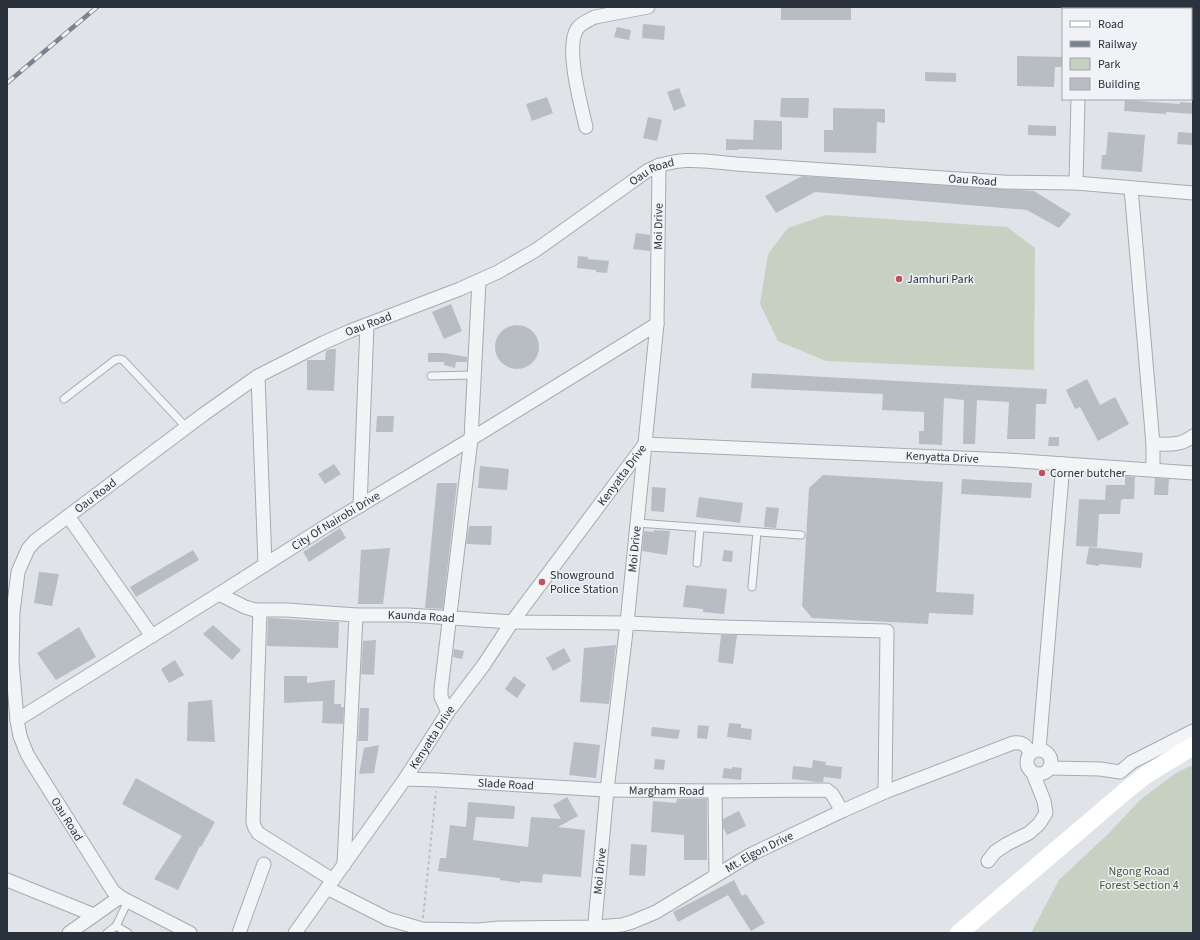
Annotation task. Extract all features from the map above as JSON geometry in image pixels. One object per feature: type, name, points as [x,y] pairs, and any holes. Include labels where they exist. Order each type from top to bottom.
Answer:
[{"type":"street","points":[[586,127],[573,60],[572,46],[577,29],[587,20],[595,17],[648,7]]},
{"type":"street","points":[[1076,183],[1078,100]]},
{"type":"street","name":"Oau Road","points":[[190,933],[124,899],[113,891],[103,877],[33,764],[23,744],[17,720],[12,672],[13,612],[18,572],[28,549],[35,541],[186,426],[258,376],[323,343],[480,281],[510,265],[536,250],[639,176],[658,165],[677,160],[696,160],[1003,182],[1076,183],[1193,193]]},
{"type":"street","name":"Moi Drive","points":[[595,930],[607,790],[627,622],[656,324],[658,165]]},
{"type":"street","points":[[1131,188],[1153,444],[1153,470]]},
{"type":"street","points":[[448,712],[442,697],[441,689],[471,439],[480,281]]},
{"type":"street","name":"City Of Nairobi Drive","points":[[17,720],[360,506],[656,324]]},
{"type":"street","points":[[360,506],[367,325]]},
{"type":"street","points":[[258,376],[265,565]]},
{"type":"street","points":[[1153,444],[1178,444],[1187,441],[1193,436]]},
{"type":"street","name":"Kenyatta Drive","points":[[295,933],[405,780],[448,712],[483,666],[512,622],[645,444],[1007,460],[1193,473]]},
{"type":"street","points":[[1035,751],[1063,464]]},
{"type":"street","points":[[68,516],[152,636]]},
{"type":"street","name":"Kaunda Road","points":[[219,594],[250,609],[260,610],[288,610],[356,615],[408,615],[512,622],[627,622],[720,627],[887,631],[885,792]]},
{"type":"street","name":"Mt. Elgon Drive","points":[[260,610],[253,813],[254,826],[258,832],[330,884],[388,919],[422,931],[595,930],[622,925],[632,922],[674,902],[750,855],[885,792],[1013,743],[1020,742],[1035,751]]},
{"type":"street","points":[[344,865],[356,615]]},
{"type":"street","points":[[1050,768],[1100,769],[1120,772],[1132,762],[1193,731]]},
{"type":"street","points":[[960,933],[1128,789],[1147,774],[1193,746]]},
{"type":"street","points":[[988,861],[995,852],[1029,833],[1039,824],[1046,813],[1044,801],[1033,773],[1028,768],[1027,762],[1028,756],[1035,751],[1046,751],[1050,755],[1052,762],[1050,768],[1046,773],[1033,773]]},
{"type":"street","points":[[1120,772],[1120,778],[1128,789]]},
{"type":"street","name":"Slade Road","points":[[405,780],[437,780],[607,790]]},
{"type":"street","name":"Margham Road","points":[[607,790],[715,791],[716,875]]},
{"type":"street","points":[[715,791],[827,790],[832,794],[842,811]]},
{"type":"street","points":[[239,933],[264,864]]},
{"type":"street","points":[[7,880],[94,915]]},
{"type":"street","points":[[69,933],[94,915],[124,899]]},
{"type":"lane","points":[[64,400],[115,360],[120,359],[123,360],[186,426]]},
{"type":"lane","points":[[431,376],[474,375]]},
{"type":"lane","points":[[637,522],[801,536]]},
{"type":"lane","points":[[697,563],[700,528]]},
{"type":"lane","points":[[752,587],[757,532]]},
{"type":"lane","points":[[107,933],[116,926],[124,899]]},
{"type":"lane","points":[[116,926],[128,933]]},
{"type":"path","points":[[422,931],[437,780]]},
{"type":"green space","name":"Jamhuri Park","points":[[826,215],[1007,227],[1035,248],[1034,370],[826,361],[778,341],[760,304],[768,254],[788,228]]},
{"type":"green space","name":"Ngong Road Forest Section 4","points":[[1193,765],[1193,933],[1031,933],[1059,880],[1109,833],[1140,800],[1176,773]]},
{"type":"building","points":[[781,7],[851,7],[851,20],[781,20]]},
{"type":"building","points":[[643,24],[665,26],[664,40],[642,38]]},
{"type":"building","points":[[617,27],[631,30],[629,40],[614,37]]},
{"type":"building","points":[[1017,56],[1062,57],[1062,67],[1055,67],[1054,87],[1017,86]]},
{"type":"building","points":[[925,72],[956,73],[956,82],[925,81]]},
{"type":"building","points":[[679,88],[686,106],[674,111],[667,92]]},
{"type":"building","points":[[547,97],[553,113],[532,121],[526,104]]},
{"type":"building","points":[[781,98],[809,98],[808,118],[780,117]]},
{"type":"building","points":[[1125,100],[1180,104],[1180,102],[1193,103],[1193,114],[1124,111]]},
{"type":"building","points":[[833,108],[885,109],[885,123],[877,122],[876,153],[824,152],[824,130],[833,130]]},
{"type":"building","points":[[648,117],[662,120],[657,141],[643,138]]},
{"type":"building","points":[[754,120],[782,121],[782,150],[726,150],[726,139],[753,140]]},
{"type":"building","points":[[1028,125],[1056,126],[1056,136],[1028,135]]},
{"type":"building","points":[[1108,132],[1145,135],[1142,172],[1101,169],[1102,155],[1106,155]]},
{"type":"building","points":[[1178,132],[1193,133],[1193,145],[1177,144]]},
{"type":"building","points":[[802,176],[1034,191],[1071,214],[1059,228],[1027,210],[815,192],[776,213],[765,196]]},
{"type":"building","points":[[636,233],[650,235],[650,251],[633,249]]},
{"type":"building","points":[[578,256],[588,257],[588,259],[609,261],[607,273],[577,268]]},
{"type":"building","points":[[451,304],[462,331],[444,339],[432,312]]},
{"type":"building","points":[[517,325],[529,329],[535,335],[539,347],[535,359],[529,365],[517,369],[505,365],[499,359],[495,347],[499,335],[505,329]]},
{"type":"building","points":[[336,349],[334,391],[307,390],[307,360],[325,360],[326,351]]},
{"type":"building","points":[[428,353],[444,353],[467,357],[467,362],[456,362],[455,368],[444,365],[444,362],[428,362]]},
{"type":"building","points":[[752,373],[1047,389],[1046,404],[1036,404],[1035,439],[1007,439],[1009,402],[977,400],[975,444],[963,444],[964,400],[944,398],[942,445],[919,444],[919,431],[924,431],[924,412],[882,410],[883,394],[751,388]]},
{"type":"building","points":[[1087,379],[1100,405],[1115,397],[1129,424],[1098,441],[1080,407],[1075,409],[1066,390]]},
{"type":"building","points":[[377,416],[394,416],[393,432],[376,432]]},
{"type":"building","points":[[1049,437],[1059,437],[1059,446],[1048,446]]},
{"type":"building","points":[[334,464],[341,474],[325,484],[318,474]]},
{"type":"building","points":[[480,466],[509,469],[507,490],[478,488]]},
{"type":"building","points":[[823,475],[943,482],[936,592],[974,594],[973,615],[929,613],[928,624],[812,618],[802,606],[809,488]]},
{"type":"building","points":[[1125,476],[1135,477],[1134,499],[1121,500],[1120,514],[1099,514],[1097,547],[1076,546],[1079,499],[1105,500],[1106,485],[1125,485]]},
{"type":"building","points":[[1155,478],[1169,479],[1168,495],[1154,495]]},
{"type":"building","points":[[962,479],[1032,483],[1031,498],[961,494]]},
{"type":"building","points":[[437,483],[457,483],[443,609],[425,608]]},
{"type":"building","points":[[652,487],[666,488],[664,512],[651,511]]},
{"type":"building","points":[[699,497],[743,503],[740,523],[696,517]]},
{"type":"building","points":[[766,507],[779,508],[776,528],[764,527]]},
{"type":"building","points":[[469,526],[492,526],[491,545],[466,544]]},
{"type":"building","points":[[340,528],[346,538],[309,562],[303,552]]},
{"type":"building","points":[[654,530],[670,531],[667,555],[642,551],[644,531],[654,532]]},
{"type":"building","points":[[1089,547],[1143,553],[1141,568],[1086,564]]},
{"type":"building","points":[[390,548],[383,604],[358,604],[361,550]]},
{"type":"building","points":[[193,550],[199,560],[136,597],[130,587]]},
{"type":"building","points":[[724,550],[733,551],[732,562],[722,561]]},
{"type":"building","points":[[39,572],[59,574],[52,606],[34,603]]},
{"type":"building","points":[[686,585],[727,589],[724,614],[703,612],[703,609],[683,607]]},
{"type":"building","points":[[268,618],[339,622],[338,648],[267,646]]},
{"type":"building","points":[[213,625],[241,650],[232,660],[203,634]]},
{"type":"building","points":[[79,627],[96,657],[56,680],[37,653]]},
{"type":"building","points":[[721,635],[737,635],[733,664],[718,662]]},
{"type":"building","points":[[376,640],[374,675],[361,674],[363,641]]},
{"type":"building","points":[[616,645],[609,704],[580,702],[584,648]]},
{"type":"building","points":[[564,648],[571,661],[553,671],[546,658]]},
{"type":"building","points":[[454,649],[464,651],[462,659],[453,657]]},
{"type":"building","points":[[175,660],[184,675],[169,683],[161,669]]},
{"type":"building","points":[[284,676],[307,676],[307,683],[335,680],[334,704],[341,704],[341,707],[344,707],[343,724],[322,723],[323,701],[284,703]]},
{"type":"building","points":[[514,676],[526,685],[517,698],[505,689]]},
{"type":"building","points":[[212,700],[215,742],[187,741],[188,702]]},
{"type":"building","points":[[360,708],[369,708],[368,741],[358,741]]},
{"type":"building","points":[[729,723],[741,724],[741,728],[752,729],[751,740],[727,737]]},
{"type":"building","points":[[698,725],[709,726],[707,739],[697,738]]},
{"type":"building","points":[[652,727],[680,730],[678,739],[651,736]]},
{"type":"building","points":[[574,742],[600,745],[596,778],[569,775]]},
{"type":"building","points":[[379,745],[374,773],[359,774],[364,748]]},
{"type":"building","points":[[655,759],[665,760],[664,770],[654,769]]},
{"type":"building","points":[[813,760],[826,762],[825,765],[842,767],[841,779],[824,777],[823,782],[818,782],[792,779],[793,766],[812,768]]},
{"type":"building","points":[[732,767],[742,768],[741,780],[722,778],[724,768],[732,769]]},
{"type":"building","points":[[136,778],[215,822],[201,847],[200,846],[178,890],[154,879],[182,836],[122,804]]},
{"type":"building","points":[[567,797],[578,816],[558,827],[585,830],[581,877],[543,874],[542,883],[520,881],[520,883],[500,880],[500,878],[438,871],[440,858],[446,858],[450,825],[466,827],[468,802],[515,806],[514,819],[476,817],[473,840],[528,847],[531,817],[561,819],[553,805]]},
{"type":"building","points":[[677,799],[707,799],[707,860],[684,860],[684,835],[651,832],[653,801],[676,803]]},
{"type":"building","points":[[739,811],[746,826],[727,835],[723,827],[723,819]]},
{"type":"building","points":[[631,844],[647,845],[645,876],[629,875]]},
{"type":"building","points":[[734,880],[742,896],[746,894],[765,923],[751,931],[728,895],[678,922],[673,912]]},
{"type":"railway","points":[[7,83],[97,7]]},
{"type":"place","name":"Jamhuri Park","points":[[899,279]]},
{"type":"place","name":"Corner butcher","points":[[1042,473]]},
{"type":"place","name":"Showground Police Station","points":[[542,582]]}]
